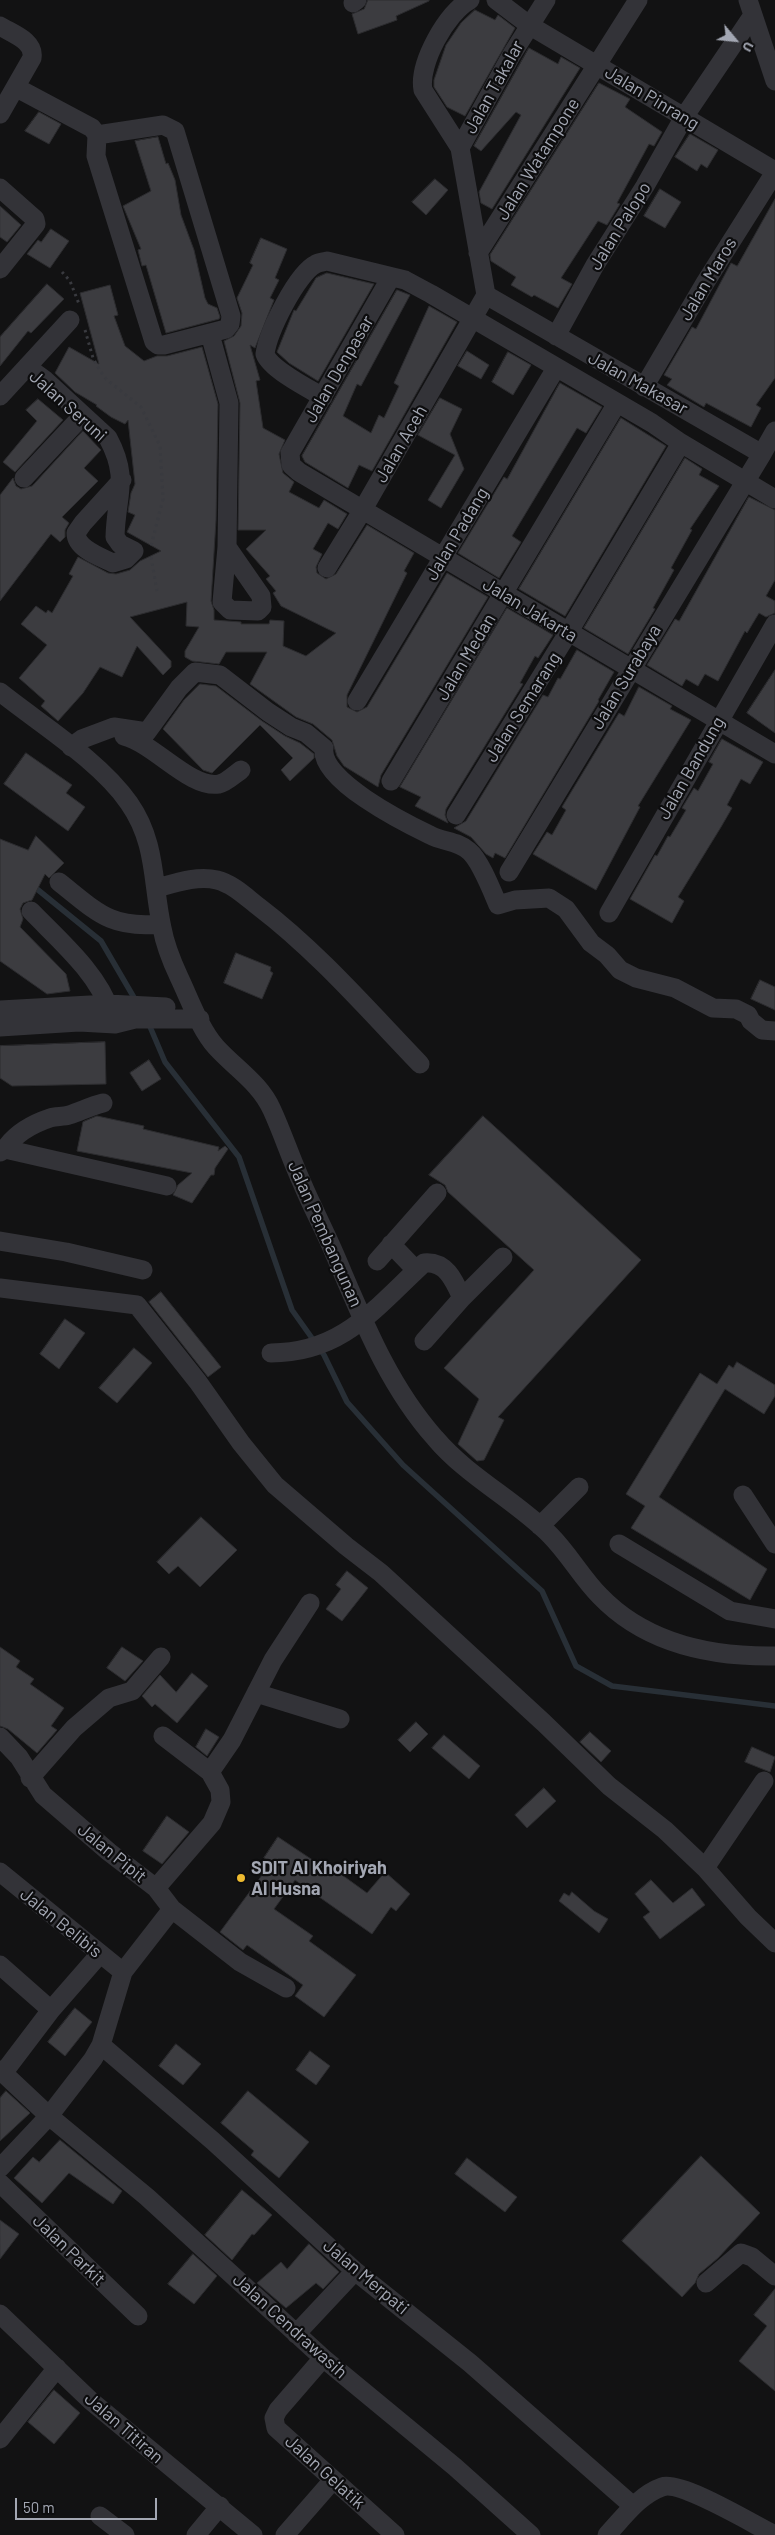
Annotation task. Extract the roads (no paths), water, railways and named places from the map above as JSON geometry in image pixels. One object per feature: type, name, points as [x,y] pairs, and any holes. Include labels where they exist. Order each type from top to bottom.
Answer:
[{"type":"street","points":[[470,0],[462,4],[451,16],[432,48],[421,82],[430,103],[460,148],[486,295],[474,319]]},
{"type":"street","name":"Jalan Pinrang","points":[[496,0],[529,25],[775,172]]},
{"type":"street","name":"Jalan Takalar","points":[[460,148],[529,25],[546,0]]},
{"type":"street","name":"Jalan Watampone","points":[[478,253],[638,0]]},
{"type":"street","points":[[750,7],[775,81]]},
{"type":"street","name":"Jalan Palopo","points":[[556,336],[595,265],[750,7]]},
{"type":"street","points":[[0,26],[30,44],[33,51],[32,58],[0,114]]},
{"type":"street","points":[[16,88],[92,128],[98,135],[96,156],[154,342],[158,345],[164,345],[226,329],[230,324],[231,316],[175,131],[163,125],[98,135]]},
{"type":"street","name":"Jalan Maros","points":[[644,387],[705,283],[775,172]]},
{"type":"street","points":[[0,188],[35,219],[36,224],[0,268]]},
{"type":"street","name":"Jalan Makasar","points":[[323,397],[290,378],[266,357],[266,346],[293,287],[307,270],[317,263],[327,261],[404,280],[617,403],[775,499]]},
{"type":"street","name":"Jalan Denpasar","points":[[290,461],[290,453],[391,277]]},
{"type":"street","name":"Jalan Makasar","points":[[486,295],[762,454]]},
{"type":"street","points":[[27,367],[78,319]]},
{"type":"street","name":"Jalan Aceh","points":[[326,568],[362,511],[474,319]]},
{"type":"street","points":[[210,334],[229,403],[227,547]]},
{"type":"street","name":"Jalan Seruni","points":[[0,396],[27,367],[45,380],[108,438],[119,463],[122,480]]},
{"type":"street","name":"Jalan Padang","points":[[358,701],[556,368]]},
{"type":"street","name":"Jalan Medan","points":[[391,781],[617,403]]},
{"type":"street","points":[[24,478],[83,415]]},
{"type":"street","points":[[744,481],[775,431]]},
{"type":"street","name":"Jalan Semarang","points":[[456,815],[568,633],[681,443]]},
{"type":"street","name":"Jalan Jakarta","points":[[290,461],[299,472],[362,511],[775,754]]},
{"type":"street","name":"Jalan Surabaya","points":[[509,872],[744,481]]},
{"type":"street","name":"Jalan Bandung","points":[[608,913],[775,624]]},
{"type":"street","points":[[73,748],[82,739],[114,727],[147,732],[179,688],[195,672],[220,675],[268,712],[291,727],[306,733],[324,748],[326,762],[358,795],[430,835],[450,843],[460,843],[471,852],[498,905],[515,900],[549,898],[566,910],[581,926],[592,943],[607,955],[620,970],[636,978],[675,988],[713,1008],[736,1009],[748,1015],[751,1021],[762,1030],[775,1031]]},
{"type":"street","name":"Jalan Pembangunan","points":[[0,692],[73,748],[119,789],[130,804],[150,844],[161,924],[169,954],[197,1014],[214,1044],[250,1077],[272,1109],[302,1184],[363,1322],[391,1380],[438,1442],[468,1471],[540,1526],[562,1546],[597,1594],[631,1622],[684,1647],[716,1653],[775,1656]]},
{"type":"street","points":[[73,748],[107,735],[120,735],[146,744],[202,784],[220,784],[242,770]]},
{"type":"street","points":[[157,888],[177,882],[198,880],[216,880],[232,886],[291,931],[420,1064]]},
{"type":"street","points":[[59,882],[108,919],[137,926],[161,924]]},
{"type":"street","points":[[31,911],[85,968],[108,1004],[115,1024]]},
{"type":"street","points":[[0,1010],[108,1004],[134,1012],[197,1014]]},
{"type":"street","points":[[0,1027],[79,1022],[115,1024],[134,1012]]},
{"type":"street","points":[[103,1104],[83,1108],[69,1115],[51,1118],[35,1125],[11,1140],[2,1151],[168,1186]]},
{"type":"street","points":[[377,1261],[437,1193]]},
{"type":"street","points":[[0,1241],[66,1252],[142,1270]]},
{"type":"street","points":[[392,1244],[416,1270]]},
{"type":"street","points":[[424,1341],[462,1298],[503,1257]]},
{"type":"street","points":[[271,1353],[294,1353],[312,1348],[363,1322],[424,1263],[433,1262],[444,1267],[455,1282],[462,1298]]},
{"type":"street","points":[[0,1288],[137,1305],[198,1382],[241,1443],[275,1485],[346,1546],[381,1573],[544,1723],[608,1786],[665,1830],[705,1868],[748,1917],[775,1943]]},
{"type":"street","points":[[540,1526],[579,1487]]},
{"type":"street","points":[[743,1495],[775,1544]]},
{"type":"street","points":[[619,1544],[730,1612],[775,1619]]},
{"type":"street","points":[[210,1772],[232,1740],[273,1660],[310,1603]]},
{"type":"street","points":[[30,1778],[74,1728],[109,1698],[132,1691],[161,1657]]},
{"type":"street","points":[[256,1693],[340,1719]]},
{"type":"street","points":[[156,1888],[216,1816],[221,1802],[220,1790],[210,1772],[163,1736]]},
{"type":"street","name":"Jalan Pipit","points":[[0,1737],[19,1757],[30,1778],[54,1805],[156,1888],[172,1910],[240,1962],[286,1988]]},
{"type":"street","points":[[705,1868],[764,1781]]},
{"type":"street","name":"Jalan Belibis","points":[[0,1872],[99,1955],[123,1972]]},
{"type":"street","points":[[0,2168],[49,2116],[101,2046],[123,1972],[172,1910]]},
{"type":"street","points":[[2,2071],[51,2010],[99,1955]]},
{"type":"street","points":[[0,1965],[51,2010]]},
{"type":"street","name":"Jalan Merpati","points":[[101,2046],[213,2141],[356,2271],[470,2363],[633,2506]]},
{"type":"street","name":"Jalan Cendrawasih","points":[[2,2071],[49,2116],[147,2198],[323,2358],[455,2466],[531,2535]]},
{"type":"street","name":"Jalan Parkit","points":[[0,2183],[138,2316]]},
{"type":"street","points":[[706,2283],[741,2253],[752,2257],[775,2276]]},
{"type":"street","points":[[296,2334],[356,2271]]},
{"type":"street","name":"Jalan Titiran","points":[[0,2314],[146,2448],[220,2506],[253,2535]]},
{"type":"street","name":"Jalan Gelatik","points":[[323,2358],[278,2410],[274,2423],[276,2428],[395,2535]]},
{"type":"street","points":[[0,2439],[57,2368]]},
{"type":"street","points":[[285,2535],[333,2480]]},
{"type":"street","points":[[607,2535],[633,2506],[664,2486],[676,2486],[775,2535]]},
{"type":"street","points":[[196,2535],[220,2506]]},
{"type":"street","points":[[100,2516],[124,2535]]},
{"type":"waterway","points":[[32,885],[101,941],[136,1001]]},
{"type":"waterway","points":[[148,1022],[165,1062],[239,1157],[292,1310],[324,1355],[347,1402],[403,1465],[542,1591],[576,1666],[612,1686],[775,1706]]},
{"type":"place","name":"SDIT Al Khoiriyah Al Husna","points":[[241,1878]]}]
